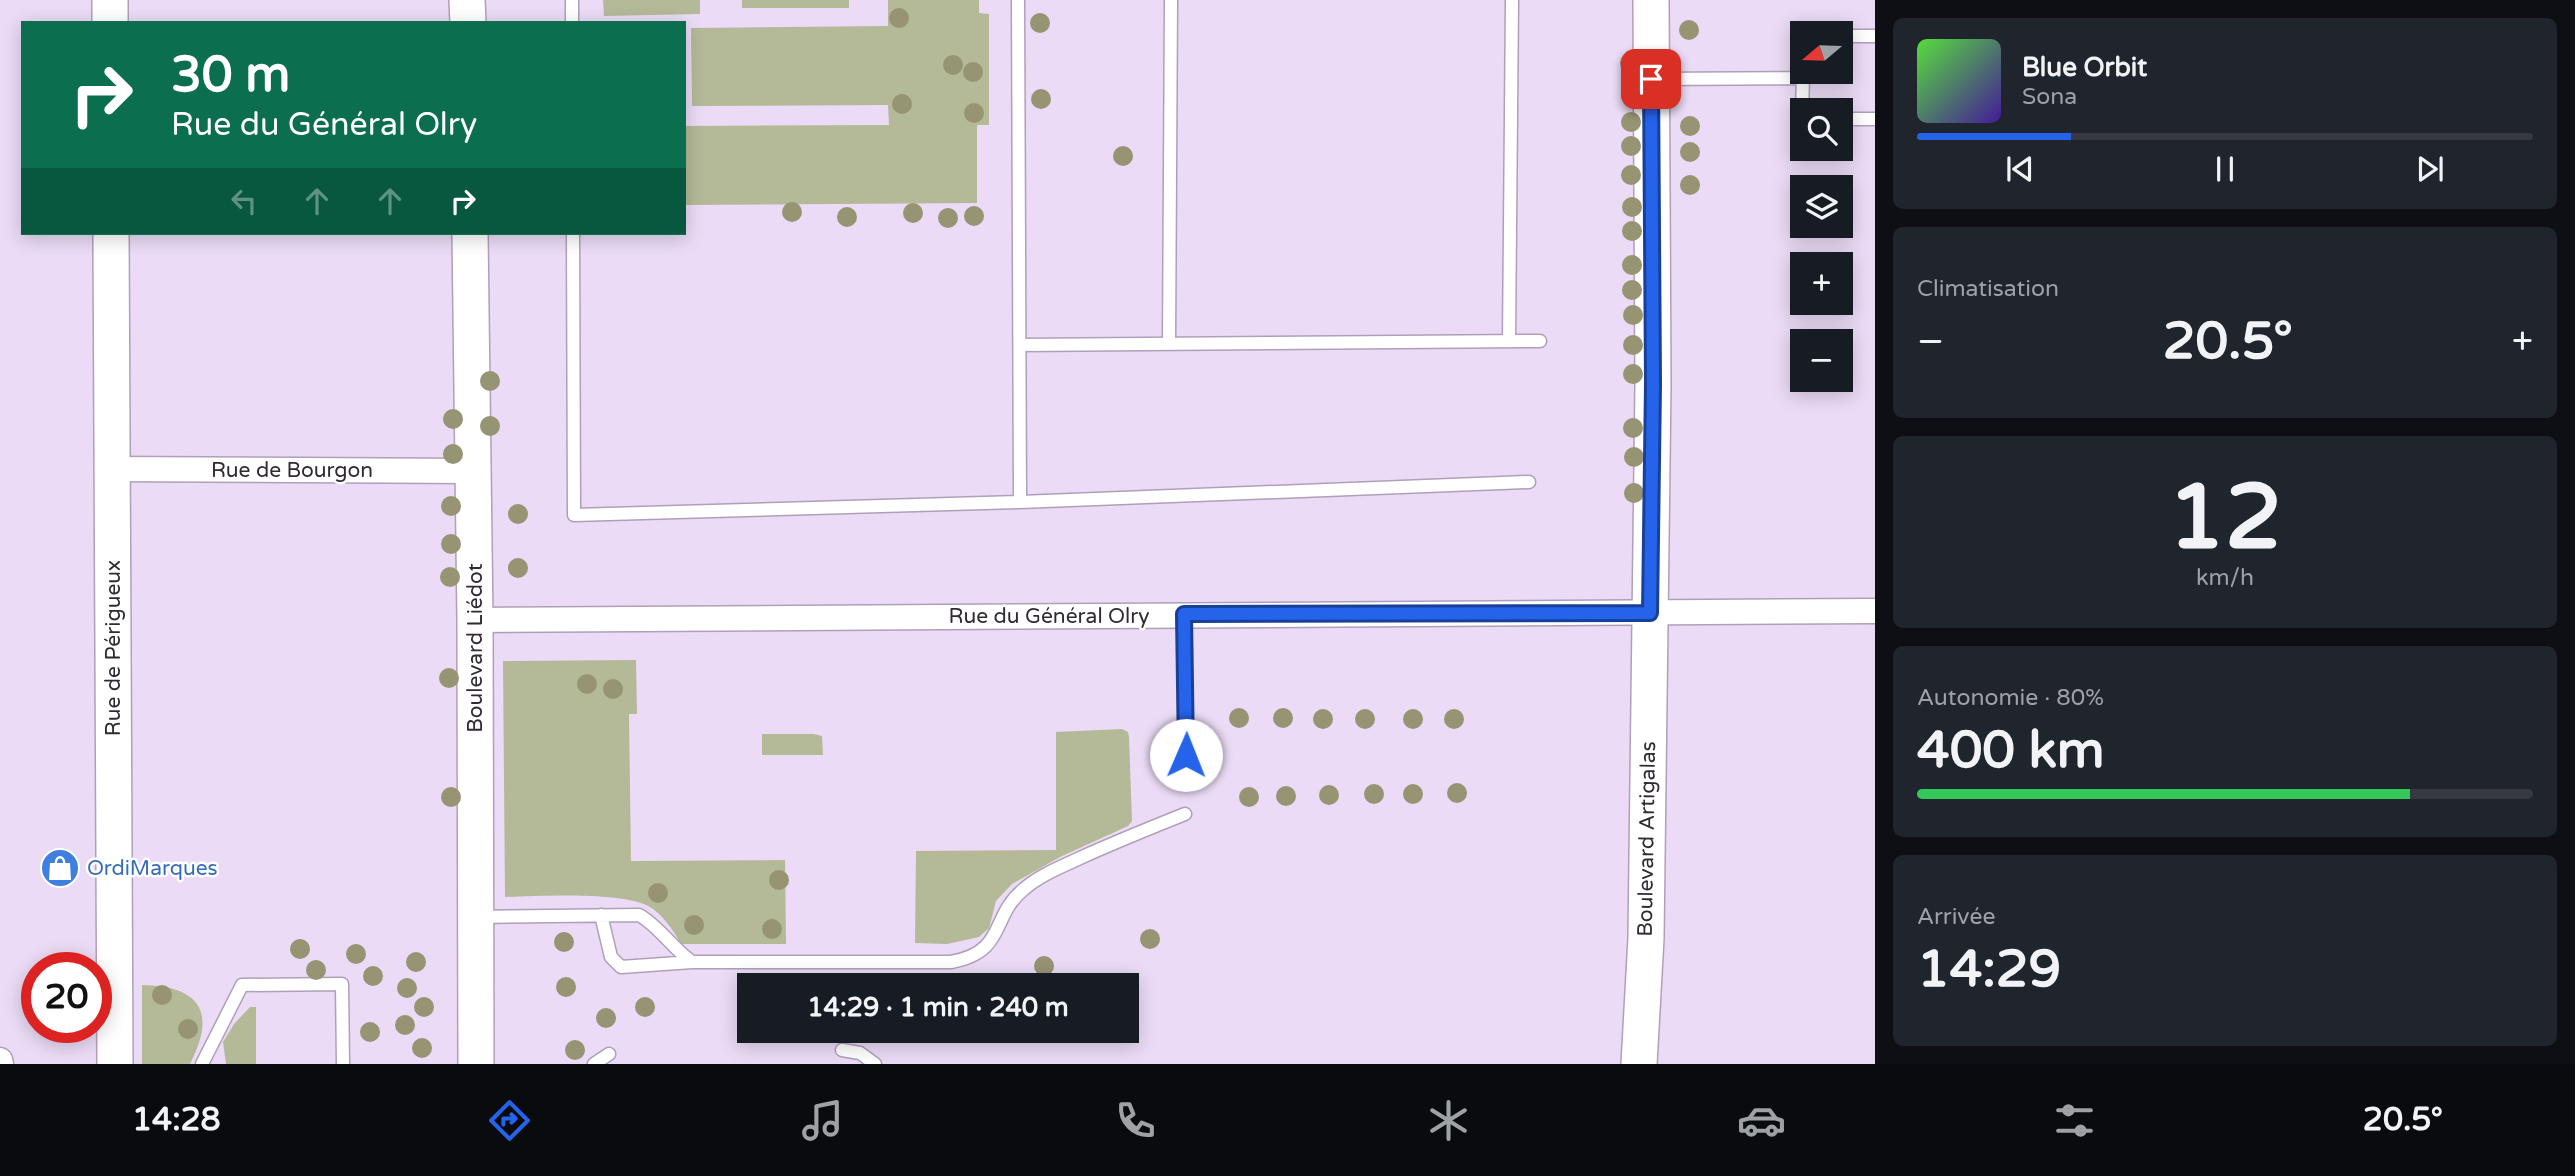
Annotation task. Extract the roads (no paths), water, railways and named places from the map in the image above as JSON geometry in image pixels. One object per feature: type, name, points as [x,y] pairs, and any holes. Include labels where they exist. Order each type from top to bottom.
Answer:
[{"type":"main road","points":[[110,0],[110,21]]},
{"type":"main road","points":[[467,0],[468,21]]},
{"type":"main road","name":"Boulevard Artigalas","points":[[1639,1064],[1646,938],[1653,384],[1651,0]]},
{"type":"main road","name":"Rue de Périgueux","points":[[111,235],[115,1064]]},
{"type":"main road","name":"Boulevard Liédot","points":[[470,235],[475,620],[476,1064]]},
{"type":"main road","points":[[1615,1064],[1622,1049],[1643,973]]},
{"type":"street","name":"Rue de Bourgon","points":[[112,469],[473,471]]},
{"type":"street","name":"Rue du Général Olry","points":[[475,620],[1875,611]]},
{"type":"lane","points":[[572,0],[572,21]]},
{"type":"lane","points":[[1018,0],[1020,502]]},
{"type":"lane","points":[[1169,344],[1171,0]]},
{"type":"lane","points":[[1509,341],[1512,0]]},
{"type":"lane","points":[[1853,36],[1875,36]]},
{"type":"lane","points":[[1651,79],[1790,75]]},
{"type":"lane","points":[[1853,119],[1875,119]]},
{"type":"lane","points":[[573,235],[574,514],[1020,502],[1529,482]]},
{"type":"lane","points":[[1020,345],[1540,341]]},
{"type":"lane","points":[[1184,614],[1186,755]]},
{"type":"lane","points":[[601,915],[611,957],[621,967],[692,962],[961,960],[974,956],[988,946],[1008,908],[1023,889],[1052,871],[1130,835],[1185,814]]},
{"type":"lane","points":[[475,917],[639,915],[655,926],[675,950],[692,962]]},
{"type":"lane","points":[[202,1064],[242,985],[342,984],[342,1064]]},
{"type":"lane","points":[[842,1050],[860,1053],[875,1064]]},
{"type":"lane","points":[[594,1064],[609,1054]]},
{"type":"place","name":"OrdiMarques","points":[[60,868]]}]
